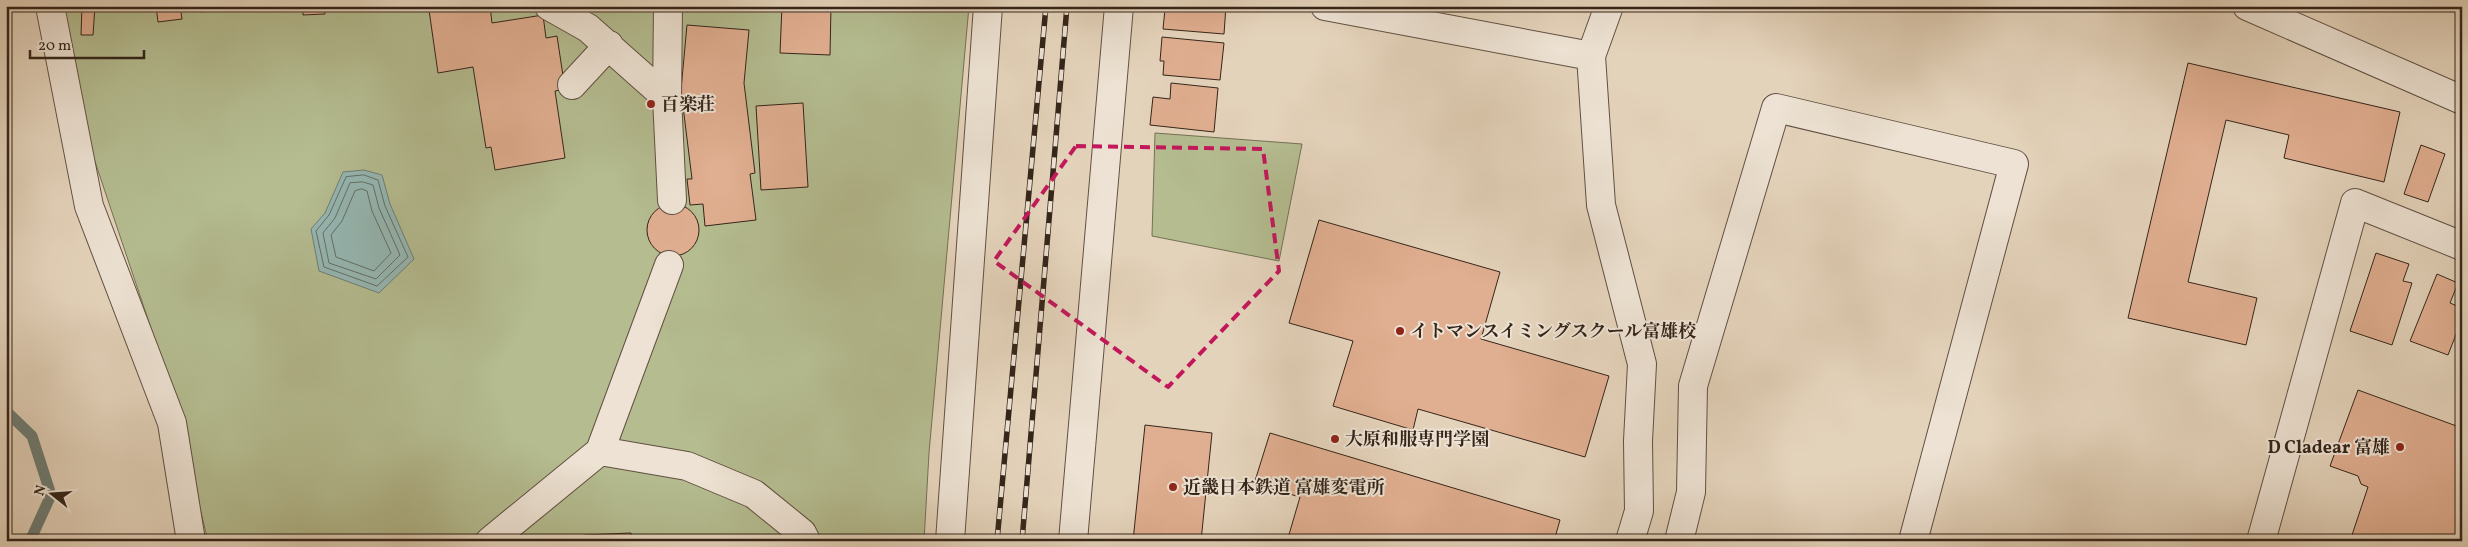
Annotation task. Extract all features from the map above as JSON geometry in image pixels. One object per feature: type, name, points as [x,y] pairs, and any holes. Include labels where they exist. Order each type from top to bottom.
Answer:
[{"type":"street","points":[[50,6],[89,206],[172,423],[191,541]]},
{"type":"street","points":[[549,6],[588,28],[667,98]]},
{"type":"street","points":[[668,6],[667,98],[672,200]]},
{"type":"street","points":[[950,541],[988,6]]},
{"type":"street","points":[[1073,541],[1119,6]]},
{"type":"street","points":[[1325,6],[1591,56]]},
{"type":"street","points":[[1609,6],[1591,56],[1601,205],[1642,364],[1638,441],[1639,511],[1630,541]]},
{"type":"street","points":[[2247,6],[2462,100]]},
{"type":"street","points":[[572,85],[609,45]]},
{"type":"street","points":[[1679,541],[1691,492],[1693,386],[1776,108],[2014,164],[1913,541]]},
{"type":"street","points":[[2262,541],[2355,203],[2462,246]]},
{"type":"street","points":[[490,541],[600,451],[669,266]]},
{"type":"street","points":[[600,451],[687,466],[754,494],[802,533],[806,541]]},
{"type":"highlighted area","points":[[1076,146],[1263,149],[1279,271],[1168,387],[994,261]]},
{"type":"green space","points":[[58,6],[969,6],[929,453],[924,541],[208,541],[168,379],[78,111]]},
{"type":"green space","points":[[1155,133],[1302,144],[1279,261],[1152,236]]},
{"type":"water","points":[[364,170],[382,175],[390,204],[414,259],[379,293],[319,271],[311,229],[325,213],[343,172]]},
{"type":"building","points":[[82,6],[95,6],[93,35],[81,35]]},
{"type":"building","points":[[156,6],[180,6],[182,19],[158,22]]},
{"type":"building","points":[[200,6],[209,6],[209,11],[200,12]]},
{"type":"building","points":[[303,6],[325,6],[325,14],[303,15]]},
{"type":"building","points":[[453,6],[490,6],[492,23],[543,15],[546,38],[557,36],[565,89],[555,91],[565,158],[495,170],[491,147],[486,148],[473,67],[438,73],[429,10]]},
{"type":"building","points":[[782,6],[831,6],[830,55],[780,53]]},
{"type":"building","points":[[1184,6],[1226,6],[1224,34],[1163,29],[1165,9],[1183,10]]},
{"type":"building","points":[[687,25],[749,30],[744,83],[755,173],[750,174],[756,220],[705,226],[703,204],[690,205],[687,179],[692,179],[681,90]]},
{"type":"building","points":[[1162,37],[1224,43],[1220,80],[1163,75],[1164,61],[1160,61]]},
{"type":"building","points":[[2188,63],[2400,112],[2384,182],[2284,158],[2289,135],[2226,120],[2188,282],[2257,298],[2246,345],[2128,318]]},
{"type":"building","points":[[1171,83],[1218,88],[1214,132],[1150,125],[1153,97],[1170,99]]},
{"type":"building","points":[[803,103],[808,187],[761,190],[756,106]]},
{"type":"building","points":[[2421,145],[2445,154],[2428,202],[2404,194]]},
{"type":"building","points":[[673,204],[683,206],[691,212],[697,220],[699,230],[697,240],[691,248],[683,254],[673,256],[663,254],[655,248],[649,240],[647,230],[649,220],[655,212],[663,206]]},
{"type":"building","name":"イトマンスイミングスクール富雄校","points":[[1319,220],[1500,272],[1481,339],[1609,376],[1585,457],[1418,409],[1413,430],[1333,406],[1353,341],[1289,323]]},
{"type":"building","points":[[2376,253],[2409,264],[2403,281],[2412,283],[2392,345],[2350,331]]},
{"type":"building","points":[[2437,274],[2458,283],[2450,303],[2462,308],[2462,319],[2448,355],[2410,341]]},
{"type":"building","name":"D Cladear 富雄","points":[[2358,390],[2462,428],[2462,541],[2350,541],[2368,487],[2361,484],[2358,476],[2330,466]]},
{"type":"building","name":"近畿日本鉄道 富雄変電所","points":[[1145,425],[1212,433],[1201,541],[1133,541]]},
{"type":"building","points":[[1270,433],[1560,520],[1554,541],[1298,541],[1288,538],[1300,497],[1254,484]]},
{"type":"building","points":[[631,533],[632,541],[585,541],[584,535]]},
{"type":"waterway","points":[[6,411],[32,436],[51,495],[30,541]]},
{"type":"railway","points":[[997,541],[1046,6]]},
{"type":"railway","points":[[1022,541],[1067,6]]},
{"type":"place","name":"百楽荘","points":[[651,104]]},
{"type":"place","name":"イトマンスイミングスクール富雄校","points":[[1400,331]]},
{"type":"place","name":"大原和服専門学園","points":[[1335,439]]},
{"type":"place","name":"D Cladear 富雄","points":[[2400,447]]},
{"type":"place","name":"近畿日本鉄道 富雄変電所","points":[[1173,487]]}]
